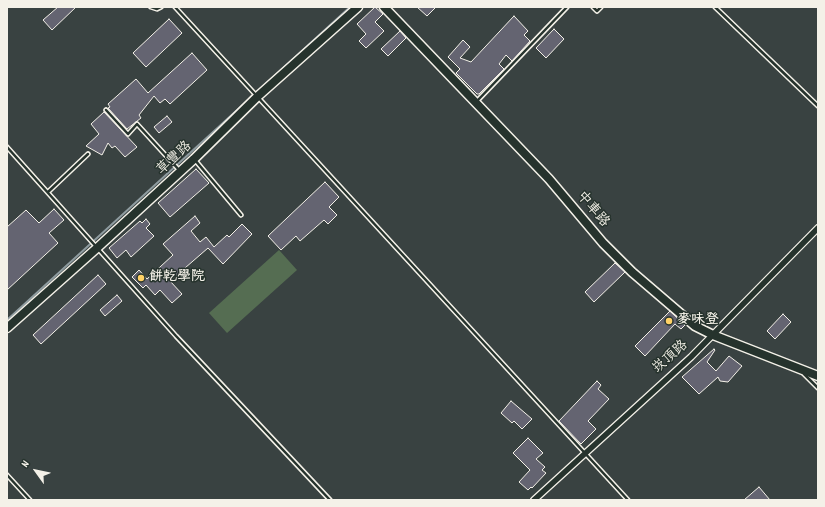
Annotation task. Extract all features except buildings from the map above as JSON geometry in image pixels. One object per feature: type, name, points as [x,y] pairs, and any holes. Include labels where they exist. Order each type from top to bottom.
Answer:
[{"type":"street","name":"草豐路","points":[[7,328],[194,159],[257,97],[358,7]]},
{"type":"street","name":"中車路","points":[[384,7],[549,179],[603,243],[632,272],[696,326],[713,335],[818,376]]},
{"type":"street","name":"崁頂路","points":[[534,500],[713,335],[818,228]]},
{"type":"lane","points":[[151,7],[161,7]]},
{"type":"lane","points":[[175,7],[628,500]]},
{"type":"lane","points":[[593,7],[597,11],[601,7]]},
{"type":"lane","points":[[715,7],[818,106]]},
{"type":"lane","points":[[476,102],[566,8]]},
{"type":"lane","points":[[106,110],[128,134],[138,124],[180,171]]},
{"type":"lane","points":[[7,147],[176,336],[330,500]]},
{"type":"lane","points":[[48,192],[88,154]]},
{"type":"lane","points":[[194,159],[241,214]]},
{"type":"lane","points":[[800,370],[818,388]]},
{"type":"lane","points":[[7,475],[30,500]]},
{"type":"green space","points":[[279,250],[297,270],[227,333],[209,313]]},
{"type":"waterway","points":[[7,320],[350,7]]},
{"type":"place","name":"餅乾學院","points":[[141,278]]},
{"type":"place","name":"麥味登","points":[[669,321]]}]
